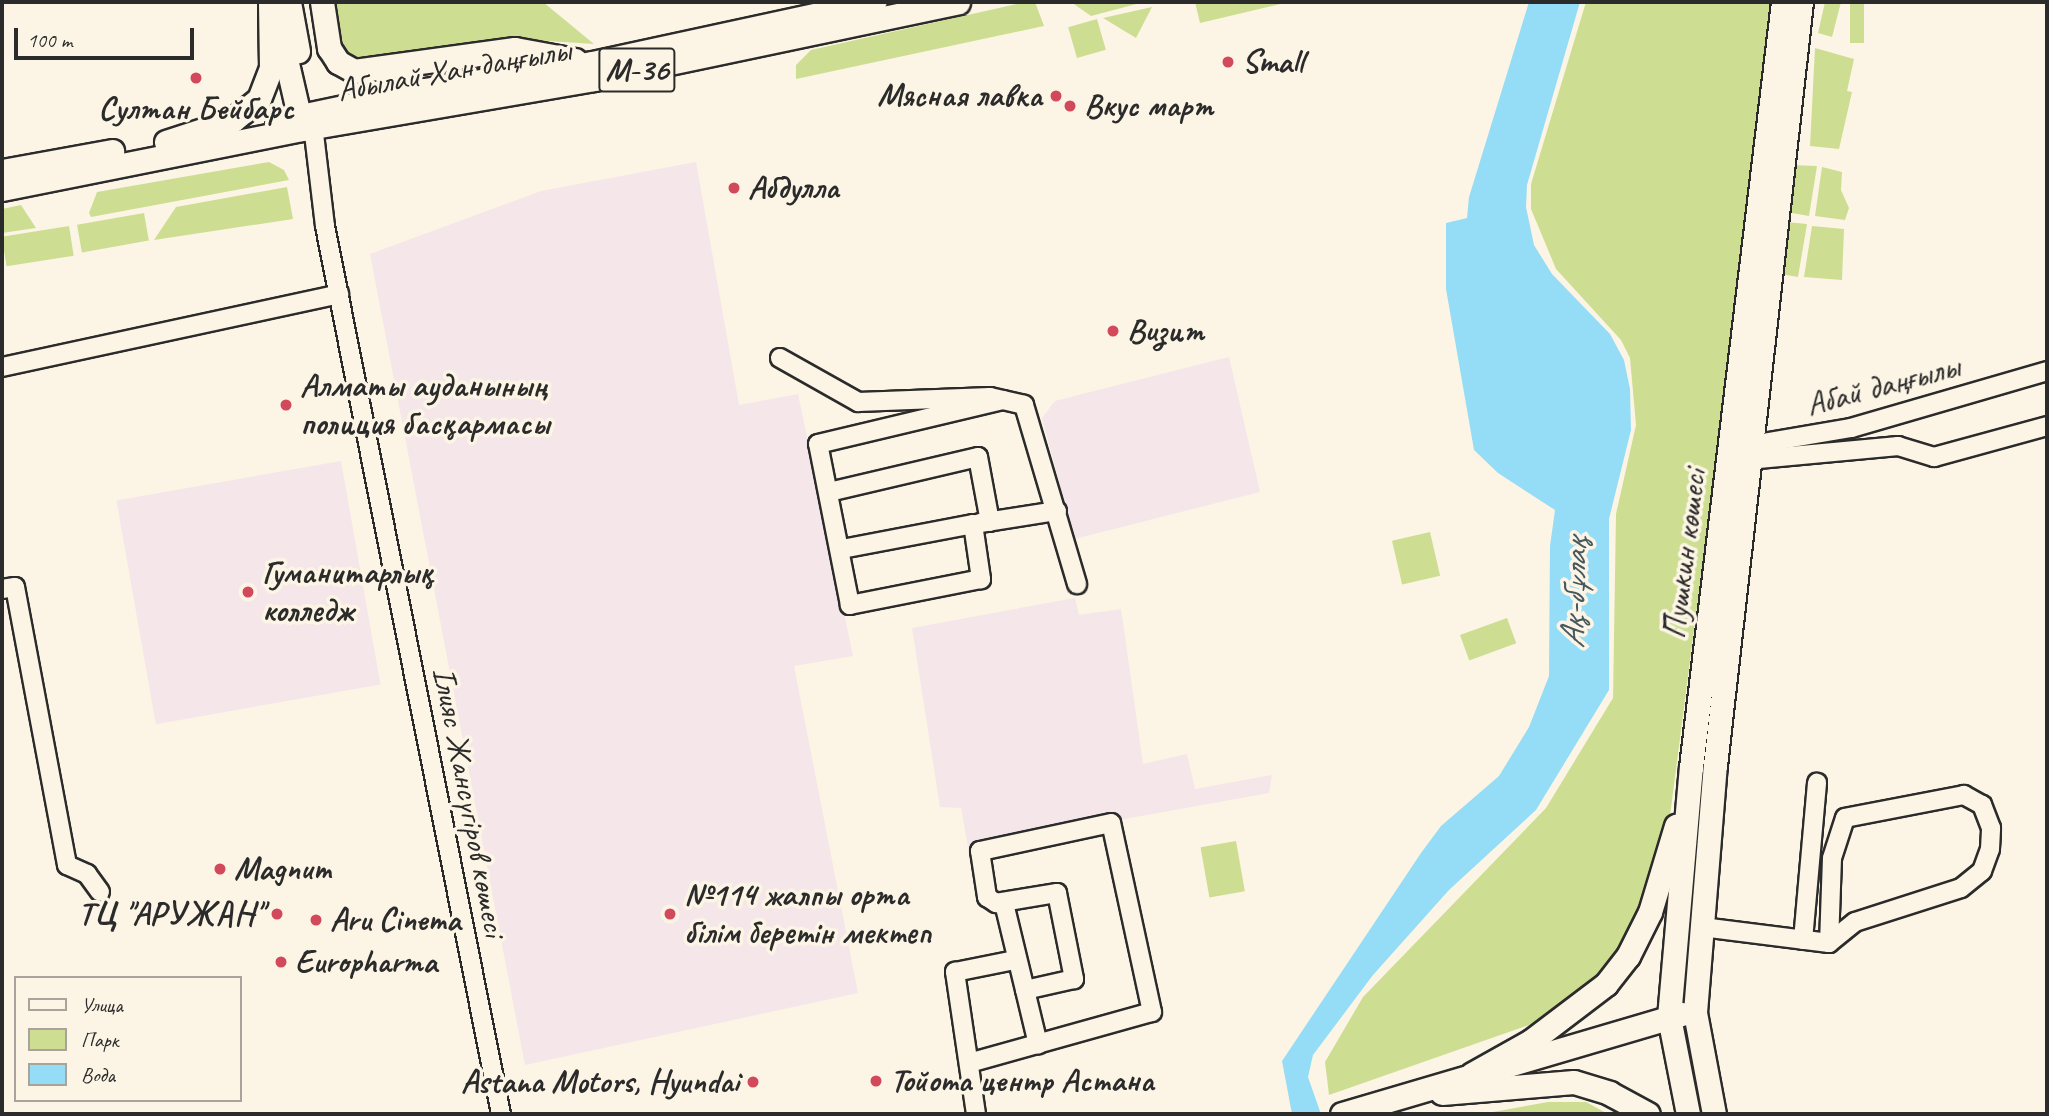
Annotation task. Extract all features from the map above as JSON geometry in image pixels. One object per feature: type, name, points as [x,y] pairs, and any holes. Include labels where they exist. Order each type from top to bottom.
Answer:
[{"type":"main road","points":[[271,2],[307,121]]},
{"type":"main road","points":[[166,142],[233,120],[258,99],[271,67],[271,2]]},
{"type":"main road","points":[[289,2],[300,60],[307,121]]},
{"type":"main road","points":[[300,60],[307,39],[302,2]]},
{"type":"main road","points":[[322,2],[329,48],[338,62],[354,71],[515,49],[592,63]]},
{"type":"main road","name":"Абылай Хан даңғылы","points":[[2,189],[307,121],[874,2]]},
{"type":"main road","name":"Абылай Хан даңғылы","points":[[2,171],[166,142],[607,76],[958,2]]},
{"type":"main road","name":"Пушкин көшесі","points":[[1714,1114],[1695,1012],[1740,454],[1783,2]]},
{"type":"main road","name":"Пушкин көшесі","points":[[1688,1114],[1669,1017],[1691,767],[1740,454],[1801,2]]},
{"type":"main road","points":[[1472,1074],[1571,1014],[1606,984],[1628,957],[1650,912],[1691,767]]},
{"type":"main road","points":[[1342,1114],[1669,1017],[1695,1012]]},
{"type":"main road","points":[[1400,1097],[1574,1082],[1609,1093],[1648,1114]]},
{"type":"street","name":"Ілияс Жансүгіров көшесі","points":[[307,121],[319,170],[339,294],[501,1114]]},
{"type":"street","points":[[2,367],[339,294]]},
{"type":"street","points":[[780,358],[858,402],[1003,400],[1024,405],[1077,584]]},
{"type":"street","name":"Абай даңғылы","points":[[1740,454],[1851,428],[2047,371]]},
{"type":"street","points":[[842,550],[818,444],[1003,400]]},
{"type":"street","points":[[1740,454],[1898,446],[1934,457],[2047,426]]},
{"type":"street","points":[[829,492],[978,457],[982,523],[981,579],[850,605],[837,552],[982,523],[1057,511]]},
{"type":"street","points":[[2,589],[15,587],[67,865],[87,874],[100,892]]},
{"type":"street","points":[[1802,940],[1817,783]]},
{"type":"street","points":[[1702,927],[1829,943],[1855,922],[1961,888],[1982,871],[1991,828],[1982,805],[1964,795],[1845,818],[1832,858],[1829,943]]},
{"type":"street","points":[[969,1063],[1152,1012],[1111,823],[980,850],[987,897],[1004,903],[1057,893],[1074,979],[1025,990]]},
{"type":"street","points":[[1004,903],[1038,1044]]},
{"type":"street","points":[[976,1114],[955,972],[1016,960]]},
{"type":"shaded area","points":[[696,162],[739,405],[798,394],[853,656],[794,666],[858,993],[525,1065],[370,254],[541,191]]},
{"type":"shaded area","points":[[1229,357],[1260,492],[1074,539],[1042,418],[1055,401]]},
{"type":"shaded area","name":"Гуманитарлық колледж","points":[[341,461],[380,685],[156,724],[116,501]]},
{"type":"shaded area","points":[[1075,598],[1079,615],[1121,609],[1143,764],[1187,754],[1195,789],[1272,775],[1269,793],[968,847],[961,808],[940,807],[912,628]]},
{"type":"green space","points":[[332,2],[543,2],[594,44],[532,40],[358,61],[345,49]]},
{"type":"green space","points":[[1035,2],[1044,26],[796,79],[796,65],[811,50]]},
{"type":"green space","points":[[1071,2],[1144,2],[1091,16]]},
{"type":"green space","points":[[1195,2],[1285,2],[1285,3],[1200,23]]},
{"type":"green space","points":[[1586,2],[1775,2],[1670,816],[1627,938],[1591,981],[1543,1020],[1329,1095],[1325,1062],[1363,997],[1546,808],[1613,698],[1616,514],[1636,425],[1630,358],[1621,340],[1556,269],[1531,209],[1531,184]]},
{"type":"green space","points":[[1825,2],[1841,2],[1832,37],[1818,33]]},
{"type":"green space","points":[[1850,2],[1864,2],[1864,43],[1850,43]]},
{"type":"green space","points":[[1152,7],[1136,38],[1103,18]]},
{"type":"green space","points":[[1097,19],[1106,50],[1077,58],[1068,27]]},
{"type":"green space","points":[[1815,48],[1854,59],[1847,91],[1852,92],[1839,149],[1810,146]]},
{"type":"green space","points":[[269,162],[284,170],[289,180],[91,217],[89,213],[97,192]]},
{"type":"green space","points":[[1791,165],[1817,166],[1809,216],[1786,212]]},
{"type":"green space","points":[[1822,167],[1842,172],[1841,190],[1849,208],[1845,220],[1815,216]]},
{"type":"green space","points":[[287,187],[293,219],[154,240],[176,207]]},
{"type":"green space","points":[[21,205],[36,228],[2,233],[2,209]]},
{"type":"green space","points":[[144,213],[149,241],[82,252],[77,225]]},
{"type":"green space","points":[[1786,222],[1807,224],[1798,277],[1781,274]]},
{"type":"green space","points":[[69,226],[74,256],[7,266],[2,237]]},
{"type":"green space","points":[[1812,226],[1844,229],[1842,280],[1804,277]]},
{"type":"green space","points":[[1430,532],[1440,576],[1402,585],[1392,541]]},
{"type":"green space","points":[[1507,618],[1516,643],[1469,660],[1460,635]]},
{"type":"green space","points":[[1236,841],[1245,891],[1209,897],[1201,847]]},
{"type":"green space","points":[[1548,1102],[1586,1102],[1608,1114],[1482,1114]]},
{"type":"water","name":"Ақ-бұлақ","points":[[1529,2],[1580,2],[1527,185],[1526,207],[1534,245],[1552,274],[1610,334],[1624,360],[1630,389],[1631,430],[1609,519],[1609,690],[1536,810],[1449,890],[1373,975],[1313,1055],[1308,1077],[1321,1114],[1292,1114],[1282,1061],[1441,826],[1499,776],[1529,727],[1549,676],[1550,546],[1555,510],[1498,473],[1474,450],[1446,289],[1446,223],[1467,218],[1469,197]]},
{"type":"place","name":"Small","points":[[1228,62]]},
{"type":"place","name":"Султан Бейбарс","points":[[196,78]]},
{"type":"place","name":"Мясная лавка","points":[[1056,96]]},
{"type":"place","name":"Вкус март","points":[[1070,106]]},
{"type":"place","name":"Абдулла","points":[[734,188]]},
{"type":"place","name":"Визит","points":[[1113,331]]},
{"type":"place","name":"Алматы ауданының полиция басқармасы","points":[[286,405]]},
{"type":"place","name":"Гуманитарлық колледж","points":[[248,592]]},
{"type":"place","name":"Magnum","points":[[220,869]]},
{"type":"place","name":"ТЦ \"АРУЖАН\"","points":[[277,914]]},
{"type":"place","name":"№114 жалпы орта білім беретін мектеп","points":[[670,914]]},
{"type":"place","name":"Aru Cinema","points":[[316,920]]},
{"type":"place","name":"Europharma","points":[[281,962]]},
{"type":"place","name":"Тойота центр Астана","points":[[876,1081]]},
{"type":"place","name":"Astana Motors, Hyundai","points":[[753,1082]]}]
